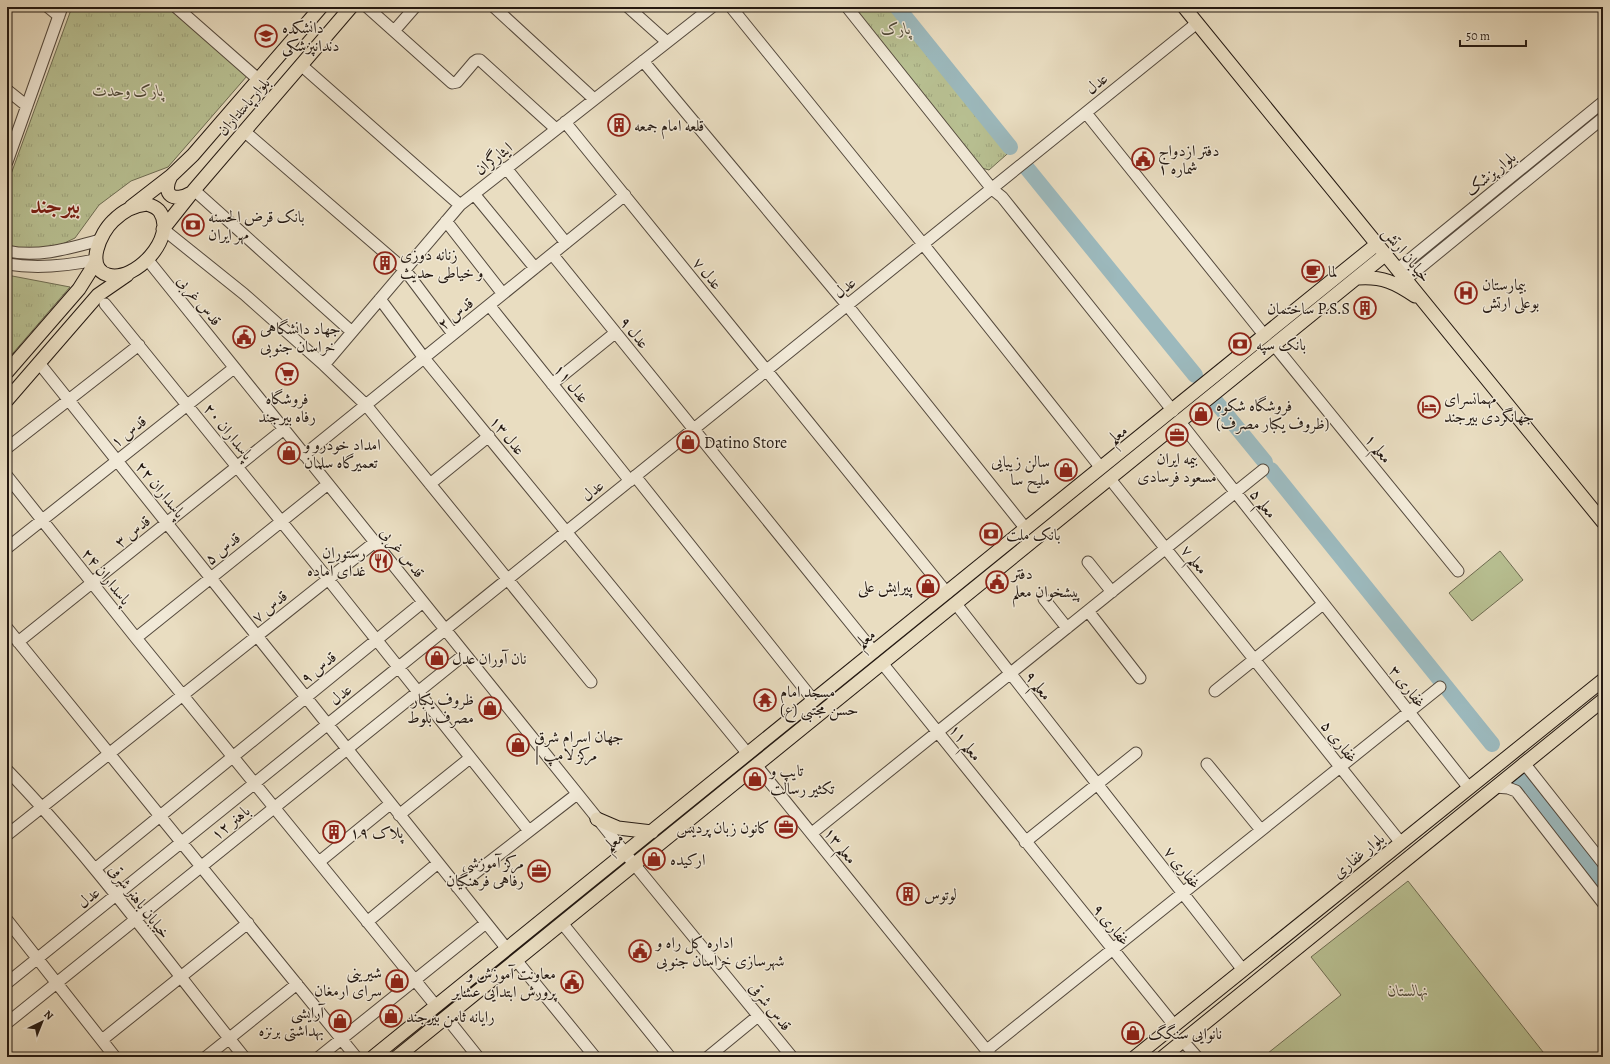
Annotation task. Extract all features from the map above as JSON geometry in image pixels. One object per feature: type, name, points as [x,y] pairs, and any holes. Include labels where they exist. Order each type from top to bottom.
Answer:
[{"type":"main road","name":"بلوار پاسداران","points":[[131,207],[171,176],[193,155],[321,7]]},
{"type":"main road","name":"بلوار پاسداران","points":[[163,229],[351,7]]},
{"type":"main road","name":"خیابان ارتش","points":[[1184,7],[1603,522]]},
{"type":"main road","points":[[171,176],[167,184],[167,191],[172,196],[177,199],[185,197],[193,192]]},
{"type":"main road","points":[[7,372],[79,289],[96,261],[100,240],[107,226],[131,207],[148,204],[156,207],[164,222],[163,229],[156,249],[139,267],[122,276],[106,274],[100,270],[96,261]]},
{"type":"main road","name":"معلم","points":[[397,1057],[1180,422],[1377,244]]},
{"type":"main road","name":"معلم","points":[[373,1057],[1101,468],[1173,411],[1358,278],[1386,254]]},
{"type":"main road","points":[[7,400],[98,295],[130,272]]},
{"type":"main road","points":[[1358,278],[1382,279],[1401,287],[1424,302]]},
{"type":"main road","name":"بلوار غفاری","points":[[1135,1057],[1603,680]]},
{"type":"main road","points":[[1163,1057],[1603,700]]},
{"type":"main road","points":[[598,819],[618,828],[652,832]]},
{"type":"street","points":[[7,162],[60,12],[48,7]]},
{"type":"street","points":[[176,7],[258,79]]},
{"type":"street","points":[[367,7],[454,83],[477,60],[480,60],[556,129]]},
{"type":"street","points":[[394,31],[415,7]]},
{"type":"street","points":[[494,7],[594,99]]},
{"type":"street","points":[[628,7],[667,42]]},
{"type":"street","name":"ایثارگران","points":[[324,365],[460,205],[712,7]]},
{"type":"street","points":[[731,7],[923,244],[1101,468]]},
{"type":"street","points":[[847,7],[889,62],[992,188],[1002,197],[1081,298],[1173,411]]},
{"type":"street","name":"عدل","points":[[7,983],[1197,23]]},
{"type":"street","points":[[643,61],[847,305],[1026,529]]},
{"type":"street","points":[[301,66],[460,205]]},
{"type":"street","points":[[7,90],[27,106]]},
{"type":"street","name":"بلوار پزشک","points":[[1402,274],[1603,102]]},
{"type":"street","name":"معلم ۱","points":[[1086,113],[1458,571]]},
{"type":"street","name":"بلوار پزشک","points":[[1402,274],[1603,118]]},
{"type":"street","name":"عدل ۷","points":[[565,122],[947,593]]},
{"type":"street","points":[[244,132],[405,270],[454,334]]},
{"type":"street","points":[[506,168],[566,243]]},
{"type":"street","points":[[193,192],[352,332]]},
{"type":"street","points":[[474,194],[535,268]]},
{"type":"street","name":"قدس ۲","points":[[304,455],[625,195]]},
{"type":"street","points":[[446,221],[503,294]]},
{"type":"street","points":[[163,229],[244,294],[324,365],[366,405],[591,682]]},
{"type":"street","points":[[7,251],[40,253],[100,240]]},
{"type":"street","name":"عدل ۹","points":[[552,254],[874,652]]},
{"type":"street","name":"قدس غربی","points":[[147,259],[634,864]]},
{"type":"street","points":[[7,264],[39,266],[70,265],[96,261]]},
{"type":"street","name":"عدل ۱۳","points":[[380,299],[424,358],[748,754]]},
{"type":"street","name":"پاسداران ۲۰","points":[[105,304],[328,579],[529,831]]},
{"type":"street","name":"عدل ۱۱","points":[[489,305],[552,384],[723,587],[814,701]]},
{"type":"street","points":[[552,384],[615,332]]},
{"type":"street","points":[[7,448],[139,345]]},
{"type":"street","name":"پاسداران ۲۲","points":[[39,363],[506,949]]},
{"type":"street","name":"قدس ۱","points":[[7,548],[234,368]]},
{"type":"street","name":"معلم ۵","points":[[1180,422],[1323,604]]},
{"type":"street","name":"قدس ۳","points":[[18,642],[284,429]]},
{"type":"street","points":[[430,484],[489,436]]},
{"type":"street","points":[[812,833],[1263,470]]},
{"type":"street","name":"پاسداران ۲۴","points":[[7,476],[136,638],[436,1006]]},
{"type":"street","name":"معلم ۷","points":[[1110,479],[1255,659]]},
{"type":"street","name":"قدس ۵","points":[[136,638],[328,484]]},
{"type":"street","name":"قدس ۷","points":[[7,835],[375,542]]},
{"type":"street","points":[[1088,562],[1112,592]]},
{"type":"street","points":[[1044,599],[1067,628]]},
{"type":"street","name":"قدس ۹","points":[[95,869],[423,602]]},
{"type":"street","name":"معلم ۹","points":[[956,604],[1098,785]]},
{"type":"street","points":[[1215,691],[1323,604]]},
{"type":"street","name":"غفاری ۳","points":[[1323,604],[1469,788]]},
{"type":"street","points":[[1088,611],[1140,678]]},
{"type":"street","points":[[7,628],[356,1057]]},
{"type":"street","name":"باهنر ۱۲","points":[[7,1023],[134,919],[465,654]]},
{"type":"street","name":"غفاری ۵","points":[[1255,659],[1401,843]]},
{"type":"street","name":"معلم ۱۱","points":[[882,663],[1025,842]]},
{"type":"street","points":[[990,1054],[1049,1000],[1440,687]]},
{"type":"street","points":[[1025,842],[1136,753]]},
{"type":"street","points":[[399,815],[470,758]]},
{"type":"street","points":[[1207,764],[1261,830]]},
{"type":"street","points":[[1524,764],[1603,863]]},
{"type":"street","name":"معلم ۱۳","points":[[756,765],[990,1054]]},
{"type":"street","name":"خیابان باهنر شرقی","points":[[7,770],[43,807],[95,869],[244,1057]]},
{"type":"street","name":"غفاری ۷","points":[[1098,785],[1243,970]]},
{"type":"street","points":[[1495,787],[1508,788],[1516,792],[1603,903]]},
{"type":"street","points":[[457,887],[577,794]]},
{"type":"street","points":[[319,862],[390,804]]},
{"type":"street","name":"غفاری ۹","points":[[1025,842],[1174,1025]]},
{"type":"street","points":[[367,922],[438,863]]},
{"type":"street","name":"قدس شرقی","points":[[634,864],[792,1057]]},
{"type":"street","points":[[7,920],[115,1057]]},
{"type":"street","points":[[102,1040],[248,923]]},
{"type":"street","points":[[562,923],[670,1057]]},
{"type":"street","points":[[319,1057],[486,924]]},
{"type":"street","points":[[7,938],[16,931]]},
{"type":"street","points":[[516,960],[595,1057]]},
{"type":"street","points":[[206,1057],[297,984]]},
{"type":"street","points":[[708,1057],[758,1016]]},
{"type":"street","points":[[446,1017],[478,1057]]},
{"type":"street","points":[[1183,1040],[1196,1057]]},
{"type":"green space","name":"پارک وحدت","points":[[72,7],[167,7],[247,76],[168,167],[131,181],[99,205],[75,238],[58,246],[39,250],[7,246],[7,185]]},
{"type":"green space","name":"پارک","points":[[853,7],[905,7],[1014,148],[989,170],[982,168]]},
{"type":"green space","points":[[7,275],[70,287],[7,360]]},
{"type":"green space","points":[[1500,551],[1523,580],[1472,621],[1449,593]]},
{"type":"green space","name":"نهالستان","points":[[1408,881],[1547,1057],[1263,1057],[1341,995],[1311,957]]},
{"type":"waterway","points":[[897,7],[1010,147]]},
{"type":"waterway","points":[[1026,167],[1195,375]]},
{"type":"waterway","points":[[1216,402],[1265,462]]},
{"type":"waterway","points":[[1271,470],[1492,744]]},
{"type":"waterway","points":[[1520,780],[1603,884]]},
{"type":"place","name":"دانشکده دندانپزشکی","points":[[266,36]]},
{"type":"place","name":"قلعه امام جمعه","points":[[619,125]]},
{"type":"place","name":"دفتر ازدواج شماره ۱","points":[[1143,159]]},
{"type":"place","name":"بانک قرض الحسنه مهر ایران","points":[[193,225]]},
{"type":"place","name":"زنانه دوزی و خیاطی حدیث","points":[[385,263]]},
{"type":"place","name":"لما","points":[[1313,271]]},
{"type":"place","name":"بیمارستان بوعلی ارتش","points":[[1466,293]]},
{"type":"place","name":"ساختمان P.S.S","points":[[1365,308]]},
{"type":"place","name":"جهاد دانشگاهی خراسان جنوبی","points":[[244,337]]},
{"type":"place","name":"بانک سپه","points":[[1240,344]]},
{"type":"place","name":"فروشگاه رفاه بیرجند","points":[[287,374]]},
{"type":"place","name":"مهمانسرای جهانگردی بیرجند","points":[[1429,407]]},
{"type":"place","name":"فروشگاه شکوه (ظروف یکبار مصرف)","points":[[1201,414]]},
{"type":"place","name":"بیمه ایران مسعود فرسادی","points":[[1177,435]]},
{"type":"place","name":"Datino Store","points":[[688,442]]},
{"type":"place","name":"امداد خودرو و تعمیرگاه سلمان","points":[[289,453]]},
{"type":"place","name":"سالن زیبایی ملیح سا","points":[[1066,470]]},
{"type":"place","name":"بانک ملت","points":[[991,534]]},
{"type":"place","name":"رستوران غدای آماده","points":[[381,561]]},
{"type":"place","name":"دفتر پیشخوان معلم","points":[[997,582]]},
{"type":"place","name":"پیرایش علی","points":[[928,586]]},
{"type":"place","name":"نان آوران عدل","points":[[437,658]]},
{"type":"place","name":"مسجد امام حسن مجتبی (ع)","points":[[765,700]]},
{"type":"place","name":"ظروف یکبار مصرف بلوط","points":[[490,708]]},
{"type":"place","name":"جهان اسرام شرق | مرکز لامپ","points":[[518,745]]},
{"type":"place","name":"تایپ و تکثیر رسالت","points":[[755,779]]},
{"type":"place","name":"کانون زبان پردیس","points":[[786,827]]},
{"type":"place","name":"پلاک ۱۹","points":[[334,832]]},
{"type":"place","name":"ارکیده","points":[[654,859]]},
{"type":"place","name":"مرکز آموزشی رفاهی فرهنگیان","points":[[539,871]]},
{"type":"place","name":"لوتوس","points":[[908,894]]},
{"type":"place","name":"اداره کل راه و شهرسازی خراسان جنوبی","points":[[640,951]]},
{"type":"place","name":"شیرینی سرای ارمغان","points":[[397,981]]},
{"type":"place","name":"معاونت آموزش و پرورش ابتدایی عشایر","points":[[572,982]]},
{"type":"place","name":"رایانه ثامن بیرجند","points":[[391,1016]]},
{"type":"place","name":"آرایشی بهداشتی برنزه","points":[[340,1021]]},
{"type":"place","name":"نانوایی سنگگ","points":[[1133,1033]]},
{"type":"district","name":"بیرجند","points":[[55,205]]}]
